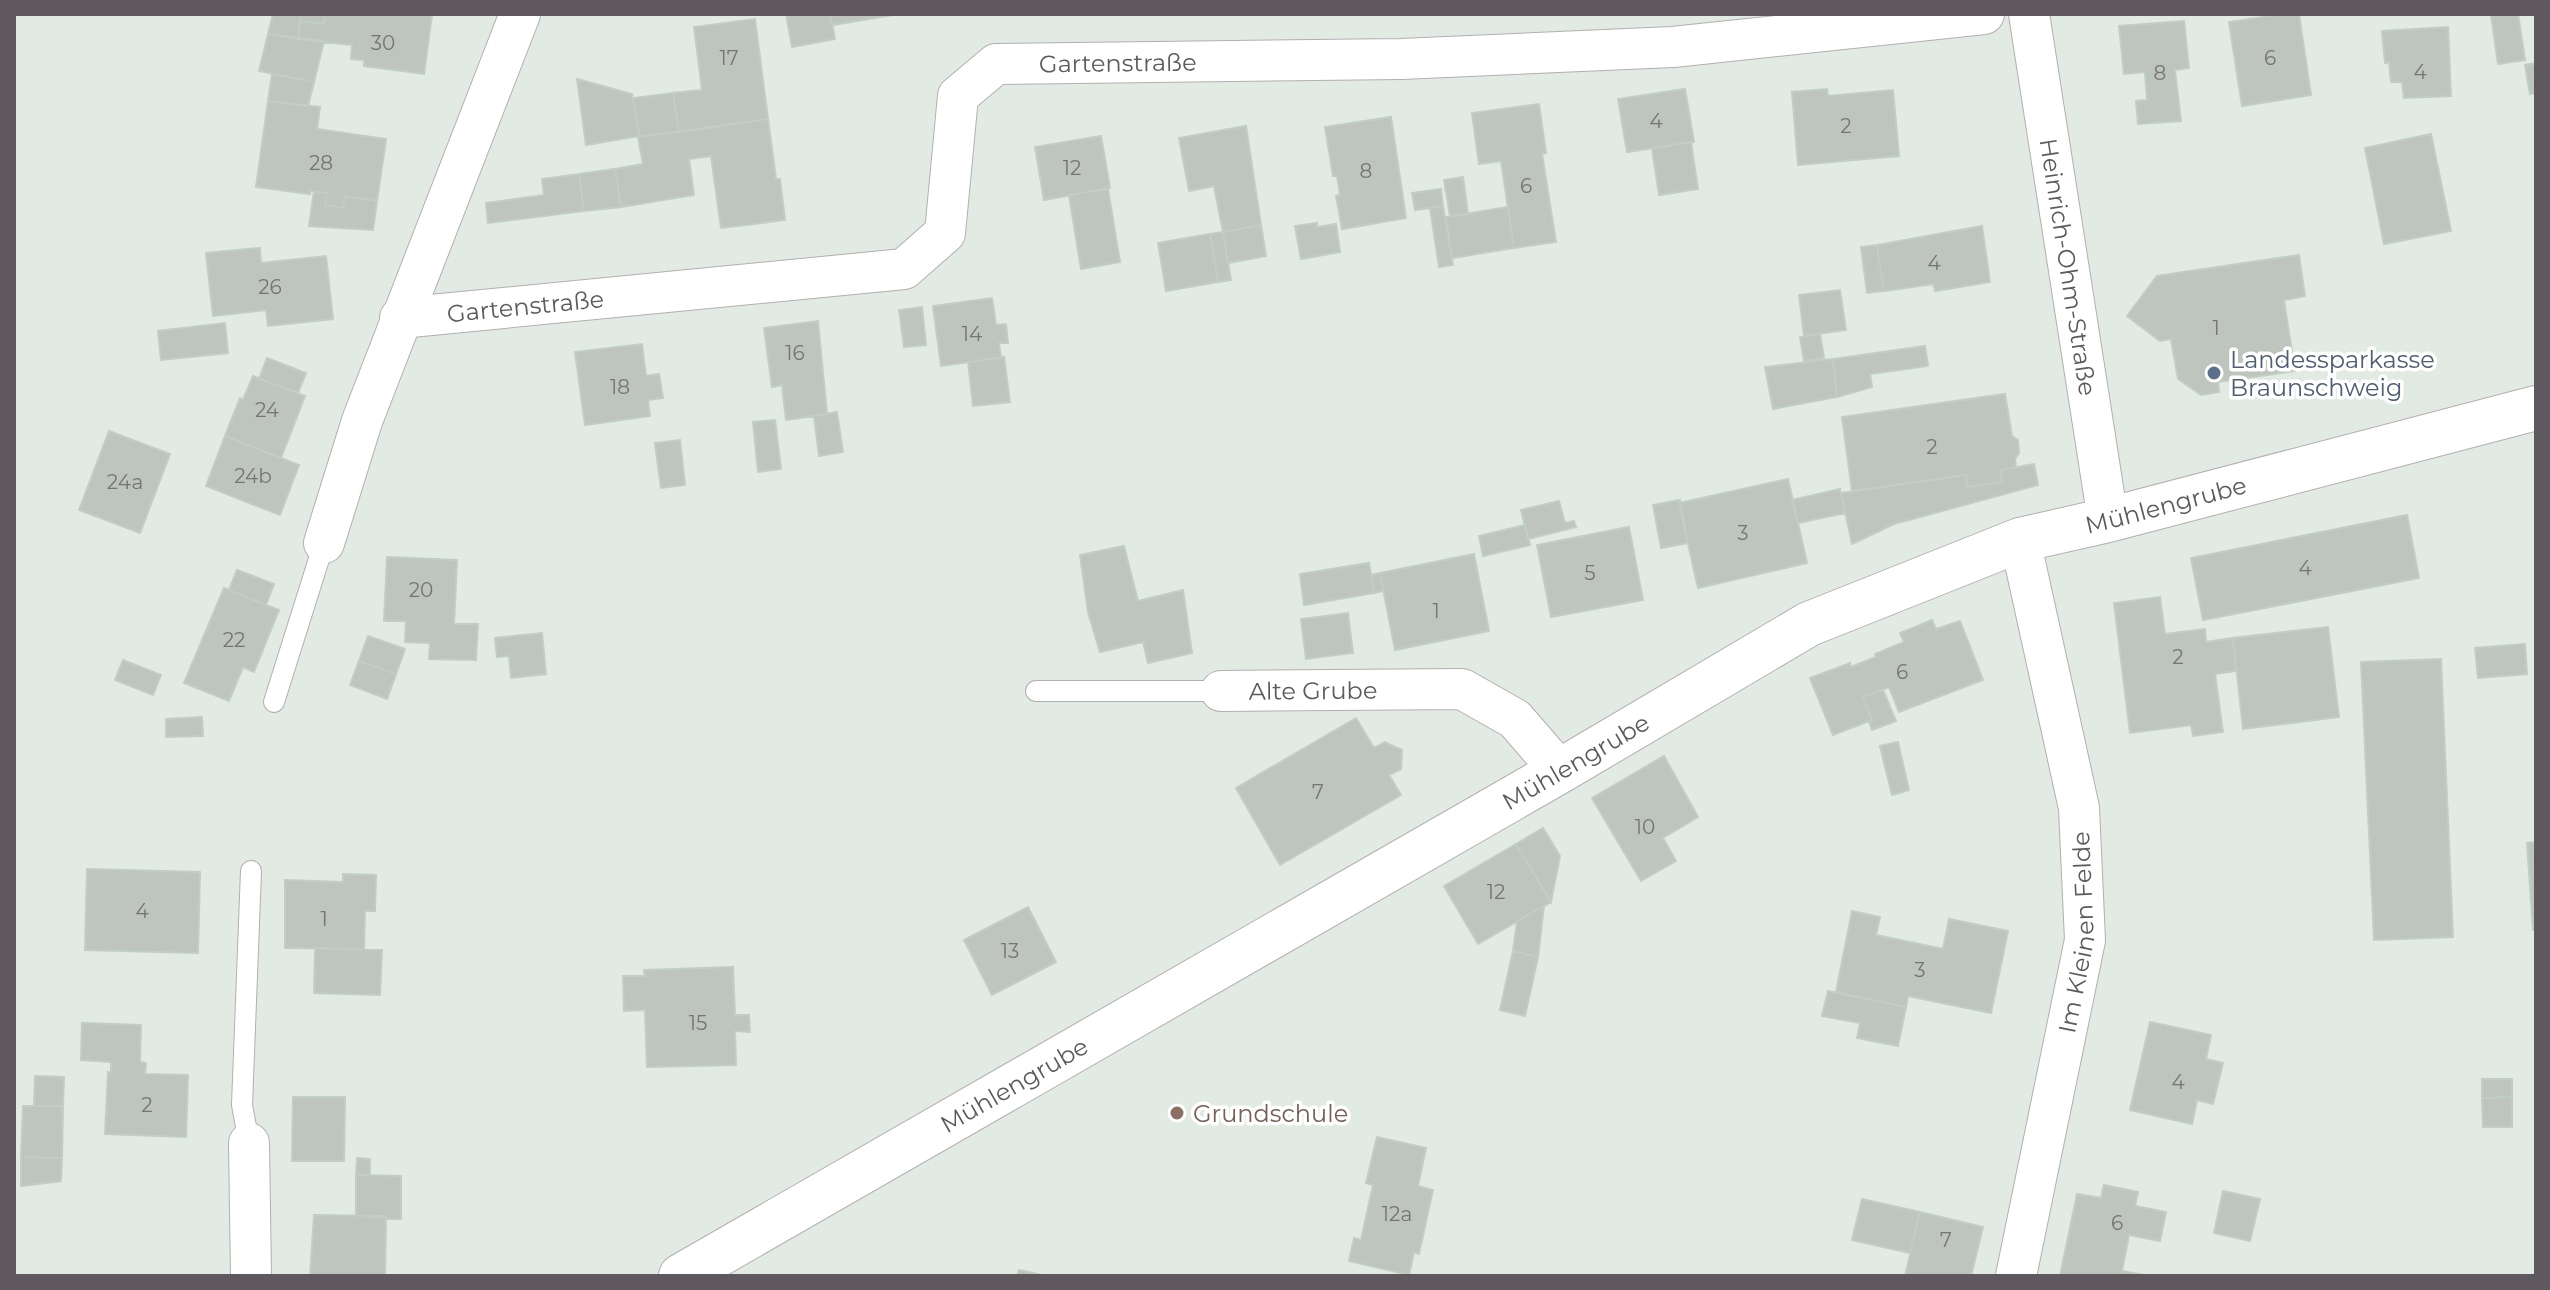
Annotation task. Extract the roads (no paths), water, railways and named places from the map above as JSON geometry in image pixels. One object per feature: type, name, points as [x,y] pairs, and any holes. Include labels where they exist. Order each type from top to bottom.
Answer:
[{"type":"street","name":"Gartenstraße","points":[[324,543],[362,421],[400,318],[520,14]]},
{"type":"street","name":"Gartenstraße","points":[[400,318],[904,269],[945,233],[958,96],[996,64],[1401,59],[1673,47],[1984,14]]},
{"type":"street","name":"Heinrich-Ohm-Straße","points":[[2029,14],[2108,520]]},
{"type":"street","name":"Mühlengrube","points":[[681,1276],[1560,771],[1809,624],[2020,540],[2108,520],[2536,408]]},
{"type":"street","name":"Im Kleinen Felde","points":[[2016,1276],[2085,940],[2079,808],[2020,540]]},
{"type":"street","name":"Alte Grube","points":[[1221,691],[1462,689],[1515,719],[1560,771]]},
{"type":"street","points":[[249,1143],[251,1276]]},
{"type":"lane","points":[[274,702],[324,543]]},
{"type":"lane","name":"Alte Grube","points":[[1036,691],[1221,691]]},
{"type":"lane","points":[[249,1143],[242,1105],[251,871]]},
{"type":"place","name":"Landessparkasse Braunschweig","points":[[2214,373]]},
{"type":"place","name":"Grundschule","points":[[1177,1113]]}]
